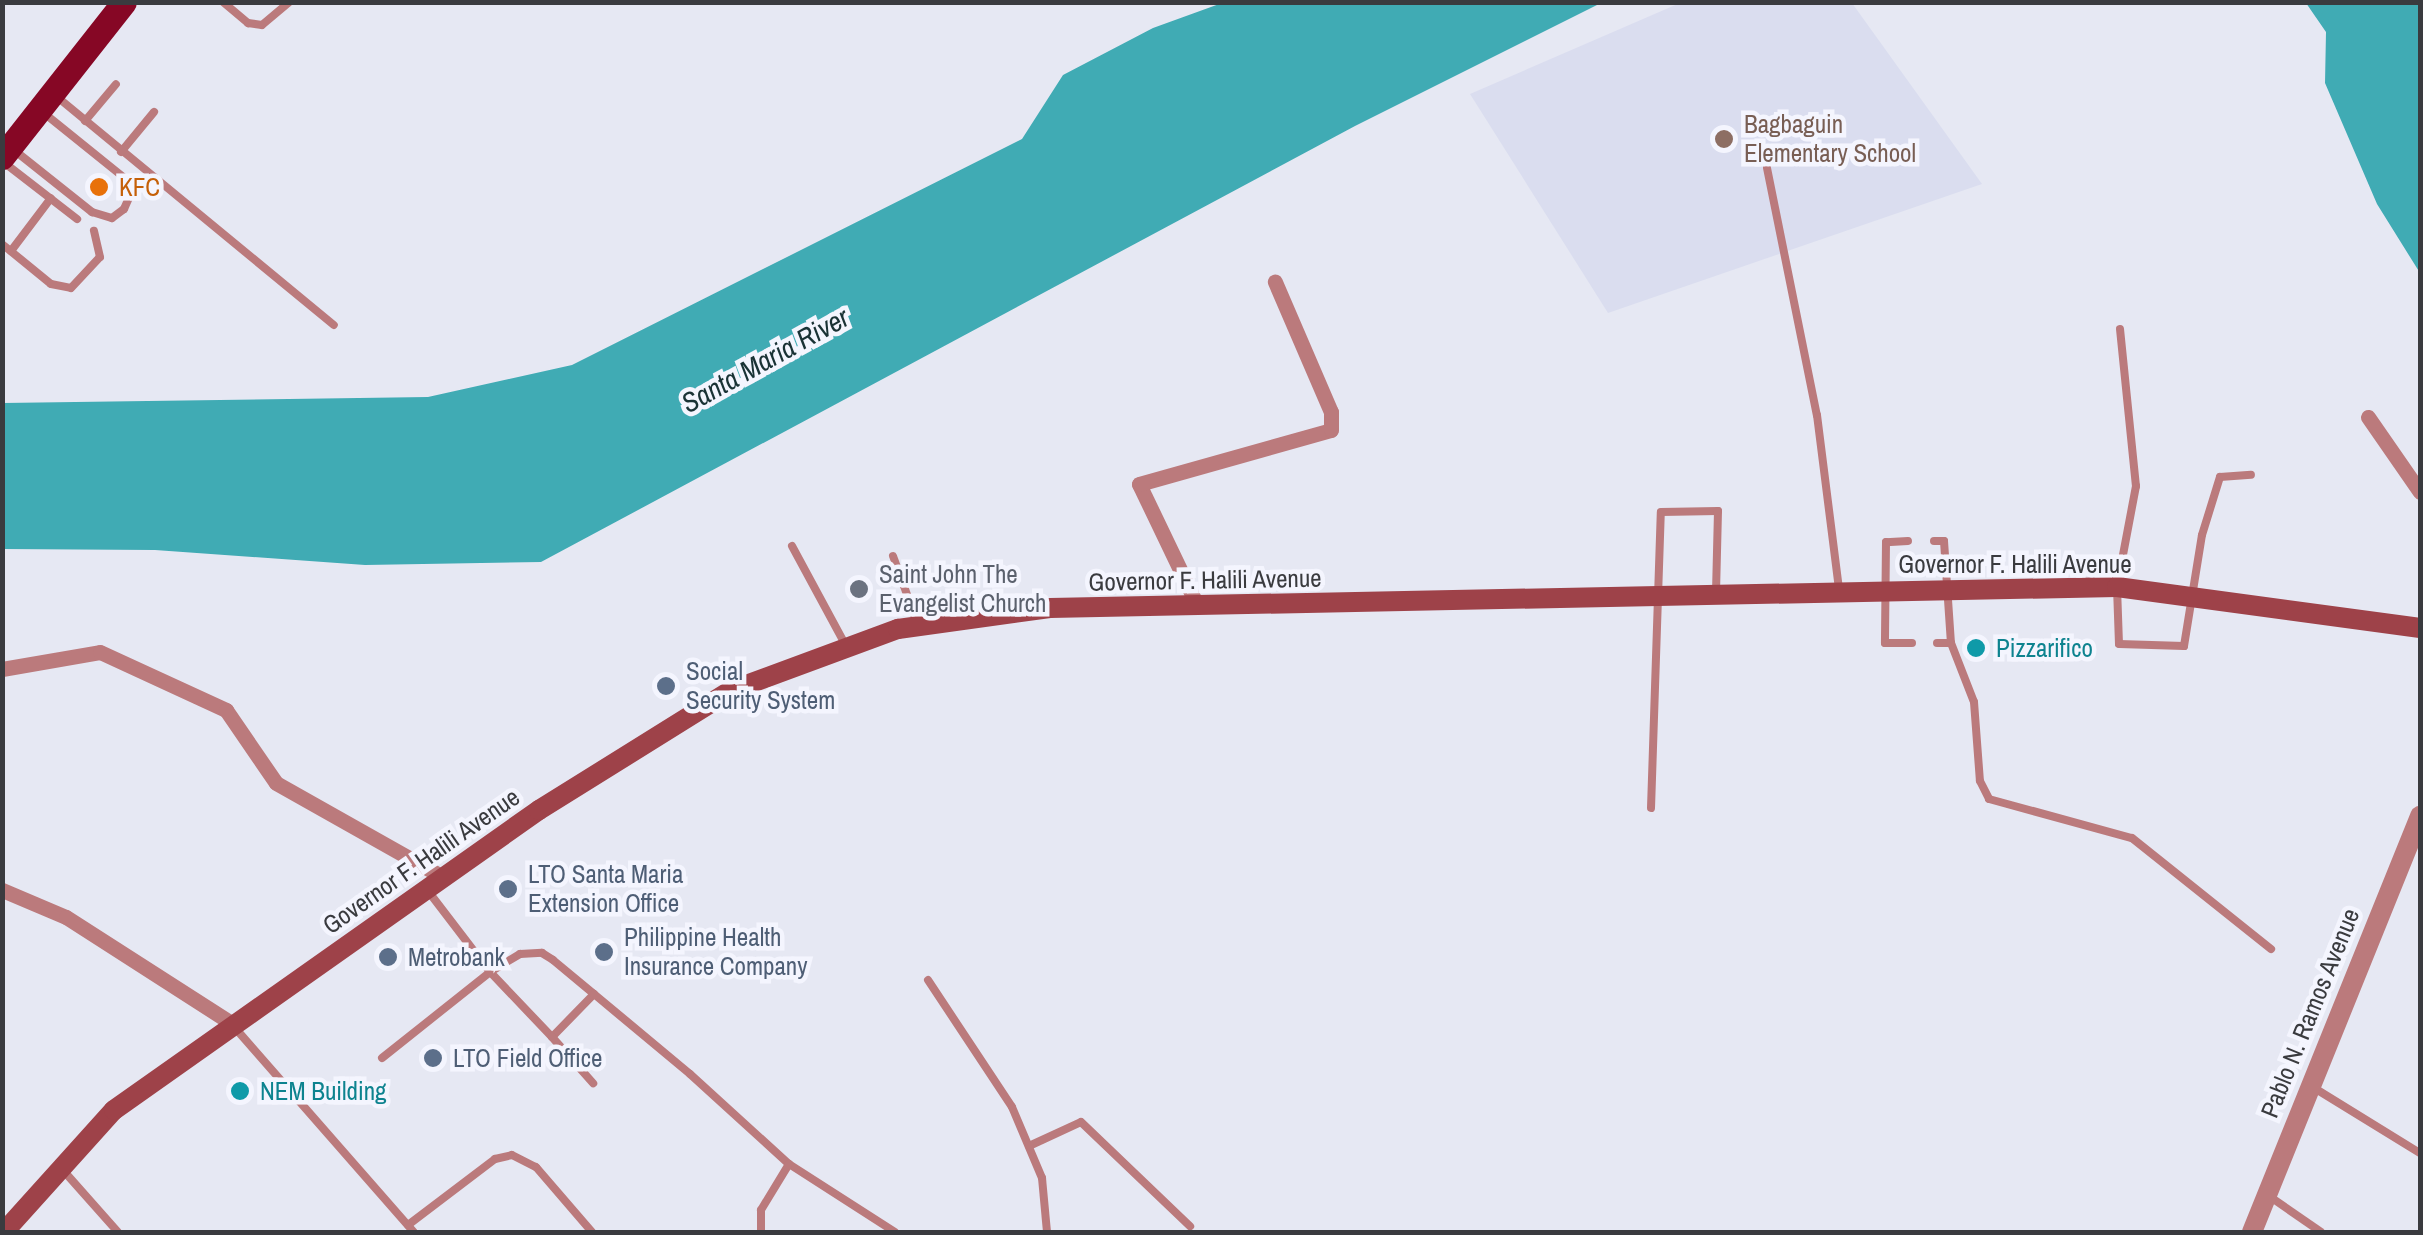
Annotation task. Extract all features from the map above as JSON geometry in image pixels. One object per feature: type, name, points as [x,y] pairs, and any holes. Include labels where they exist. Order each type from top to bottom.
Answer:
[{"type":"main road","points":[[5,155],[124,2]]},
{"type":"main road","name":"Governor F. Halili Avenue","points":[[9,1230],[60,1165],[114,1110],[231,1022],[434,882],[730,691],[846,646],[918,625],[1032,609],[1840,588],[2117,586],[2420,628]]},
{"type":"street","points":[[1197,605],[1139,484],[1331,430],[1331,412],[1275,282]]},
{"type":"street","points":[[2368,417],[2420,492]]},
{"type":"street","points":[[2,670],[100,652],[226,710],[276,784],[397,846],[434,882]]},
{"type":"street","name":"Pablo N. Ramos Avenue","points":[[2252,1232],[2307,1084],[2420,816]]},
{"type":"street","points":[[2,890],[66,918],[231,1022]]},
{"type":"lane","points":[[223,2],[248,23],[262,25],[290,2]]},
{"type":"lane","points":[[84,121],[116,84]]},
{"type":"lane","points":[[46,101],[84,121],[334,325]]},
{"type":"lane","points":[[5,155],[104,218],[116,216],[131,201],[126,180],[46,101]]},
{"type":"lane","points":[[121,152],[154,112]]},
{"type":"lane","points":[[5,155],[77,218]]},
{"type":"lane","points":[[1767,168],[1820,434],[1840,588]]},
{"type":"lane","points":[[11,252],[51,198]]},
{"type":"lane","points":[[2,244],[51,284],[70,288],[100,257],[94,231]]},
{"type":"lane","points":[[2120,329],[2136,486],[2117,586],[2116,638],[2125,647],[2184,646],[2192,594],[2220,477],[2251,475]]},
{"type":"lane","points":[[1652,808],[1660,512],[1718,511],[1716,593]]},
{"type":"lane","points":[[1908,541],[1886,542],[1885,642],[1912,642]]},
{"type":"lane","points":[[1934,541],[1944,541],[1950,643],[1974,702],[1980,781],[1989,799],[2132,838],[2271,949]]},
{"type":"lane","points":[[792,546],[846,646]]},
{"type":"lane","points":[[893,556],[918,625]]},
{"type":"lane","points":[[1937,643],[1950,643]]},
{"type":"lane","points":[[434,882],[490,972],[593,1083]]},
{"type":"lane","points":[[382,1058],[490,972],[520,954],[542,953],[790,1164],[895,1232]]},
{"type":"lane","points":[[928,980],[1003,1091],[1029,1146],[1042,1178],[1047,1232]]},
{"type":"lane","points":[[552,1037],[594,994]]},
{"type":"lane","points":[[231,1022],[411,1229],[495,1159],[512,1155],[536,1167],[592,1232]]},
{"type":"lane","points":[[2307,1084],[2420,1153]]},
{"type":"lane","points":[[1029,1146],[1081,1122],[1190,1226]]},
{"type":"lane","points":[[760,1232],[761,1210],[790,1164]]},
{"type":"lane","points":[[60,1165],[118,1232]]},
{"type":"lane","points":[[2266,1194],[2321,1232]]},
{"type":"shaded area","name":"Bagbaguin Elementary School","points":[[1680,3],[1852,3],[1982,184],[1608,313],[1470,94]]},
{"type":"water","name":"Santa Maria River","points":[[1222,3],[1601,3],[1355,126],[541,562],[365,565],[155,550],[3,549],[3,403],[428,397],[572,365],[1022,139],[1063,75],[1153,28]]},
{"type":"water","points":[[2306,3],[2420,3],[2420,273],[2377,204],[2325,83],[2326,32]]},
{"type":"place","name":"Bagbaguin Elementary School","points":[[1724,139]]},
{"type":"place","name":"KFC","points":[[99,187]]},
{"type":"place","name":"Saint John The Evangelist Church","points":[[859,589]]},
{"type":"place","name":"Pizzarifico","points":[[1976,648]]},
{"type":"place","name":"Social Security System","points":[[666,686]]},
{"type":"place","name":"LTO Santa Maria Extension Office","points":[[508,889]]},
{"type":"place","name":"Philippine Health Insurance Company","points":[[604,952]]},
{"type":"place","name":"Metrobank","points":[[388,957]]},
{"type":"place","name":"LTO Field Office","points":[[433,1058]]},
{"type":"place","name":"NEM Building","points":[[240,1091]]}]
